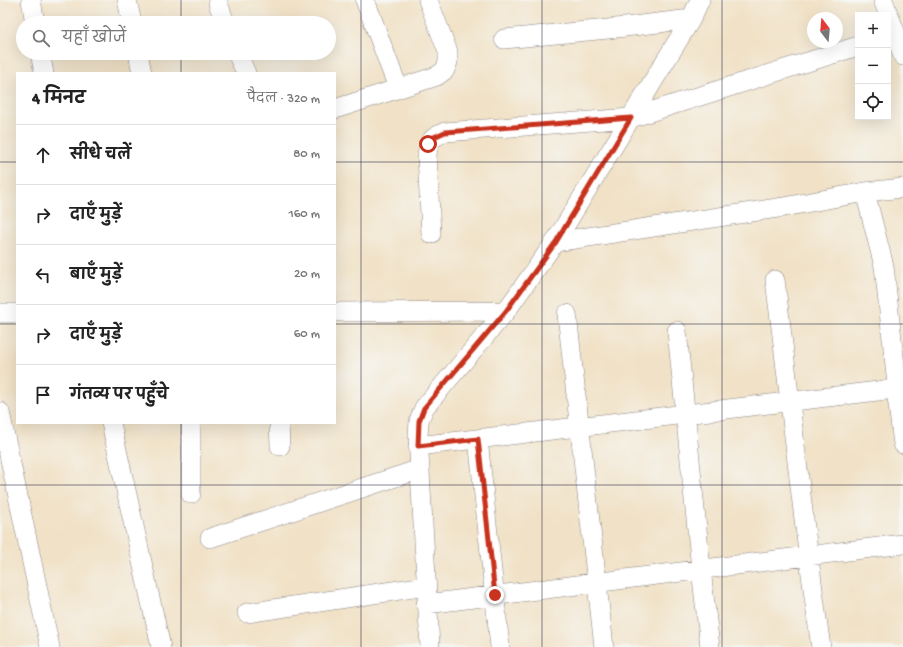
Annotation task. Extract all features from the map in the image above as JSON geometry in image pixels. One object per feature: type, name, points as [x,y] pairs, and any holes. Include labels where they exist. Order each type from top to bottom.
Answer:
[{"type":"street","points":[[31,0],[34,16]]},
{"type":"street","points":[[127,0],[130,16]]},
{"type":"street","points":[[218,0],[223,16]]},
{"type":"street","points":[[365,0],[398,88]]},
{"type":"street","points":[[336,109],[437,76],[445,70],[448,62],[448,52],[428,0]]},
{"type":"street","points":[[430,647],[418,446],[419,421],[424,408],[506,311],[556,242],[691,19],[700,0]]},
{"type":"street","points":[[883,0],[892,36],[903,56]]},
{"type":"street","points":[[504,38],[608,29],[691,19]]},
{"type":"street","points":[[431,234],[427,155],[428,144],[434,137],[445,132],[631,118],[855,47]]},
{"type":"street","points":[[41,60],[44,72]]},
{"type":"street","points":[[138,60],[138,72]]},
{"type":"street","points":[[240,60],[246,72]]},
{"type":"street","points":[[556,242],[784,207],[865,192],[903,188]]},
{"type":"street","points":[[865,192],[884,266],[897,388],[899,388],[903,444]]},
{"type":"street","points":[[775,280],[808,556],[821,647]]},
{"type":"street","points":[[336,312],[506,311]]},
{"type":"street","points":[[0,313],[16,313]]},
{"type":"street","points":[[567,314],[598,582],[604,647]]},
{"type":"street","points":[[677,331],[710,647]]},
{"type":"street","points":[[418,446],[899,388]]},
{"type":"street","points":[[0,412],[50,647]]},
{"type":"street","points":[[111,424],[161,647]]},
{"type":"street","points":[[191,424],[191,494]]},
{"type":"street","points":[[279,424],[280,446]]},
{"type":"street","points":[[478,439],[500,647]]},
{"type":"street","points":[[210,538],[420,469]]},
{"type":"street","points":[[247,613],[426,595],[495,595],[903,544]]},
{"type":"route","points":[[428,144],[434,137],[445,132],[631,118],[556,242],[506,311],[424,408],[419,421],[418,446],[478,439],[495,595]]}]
